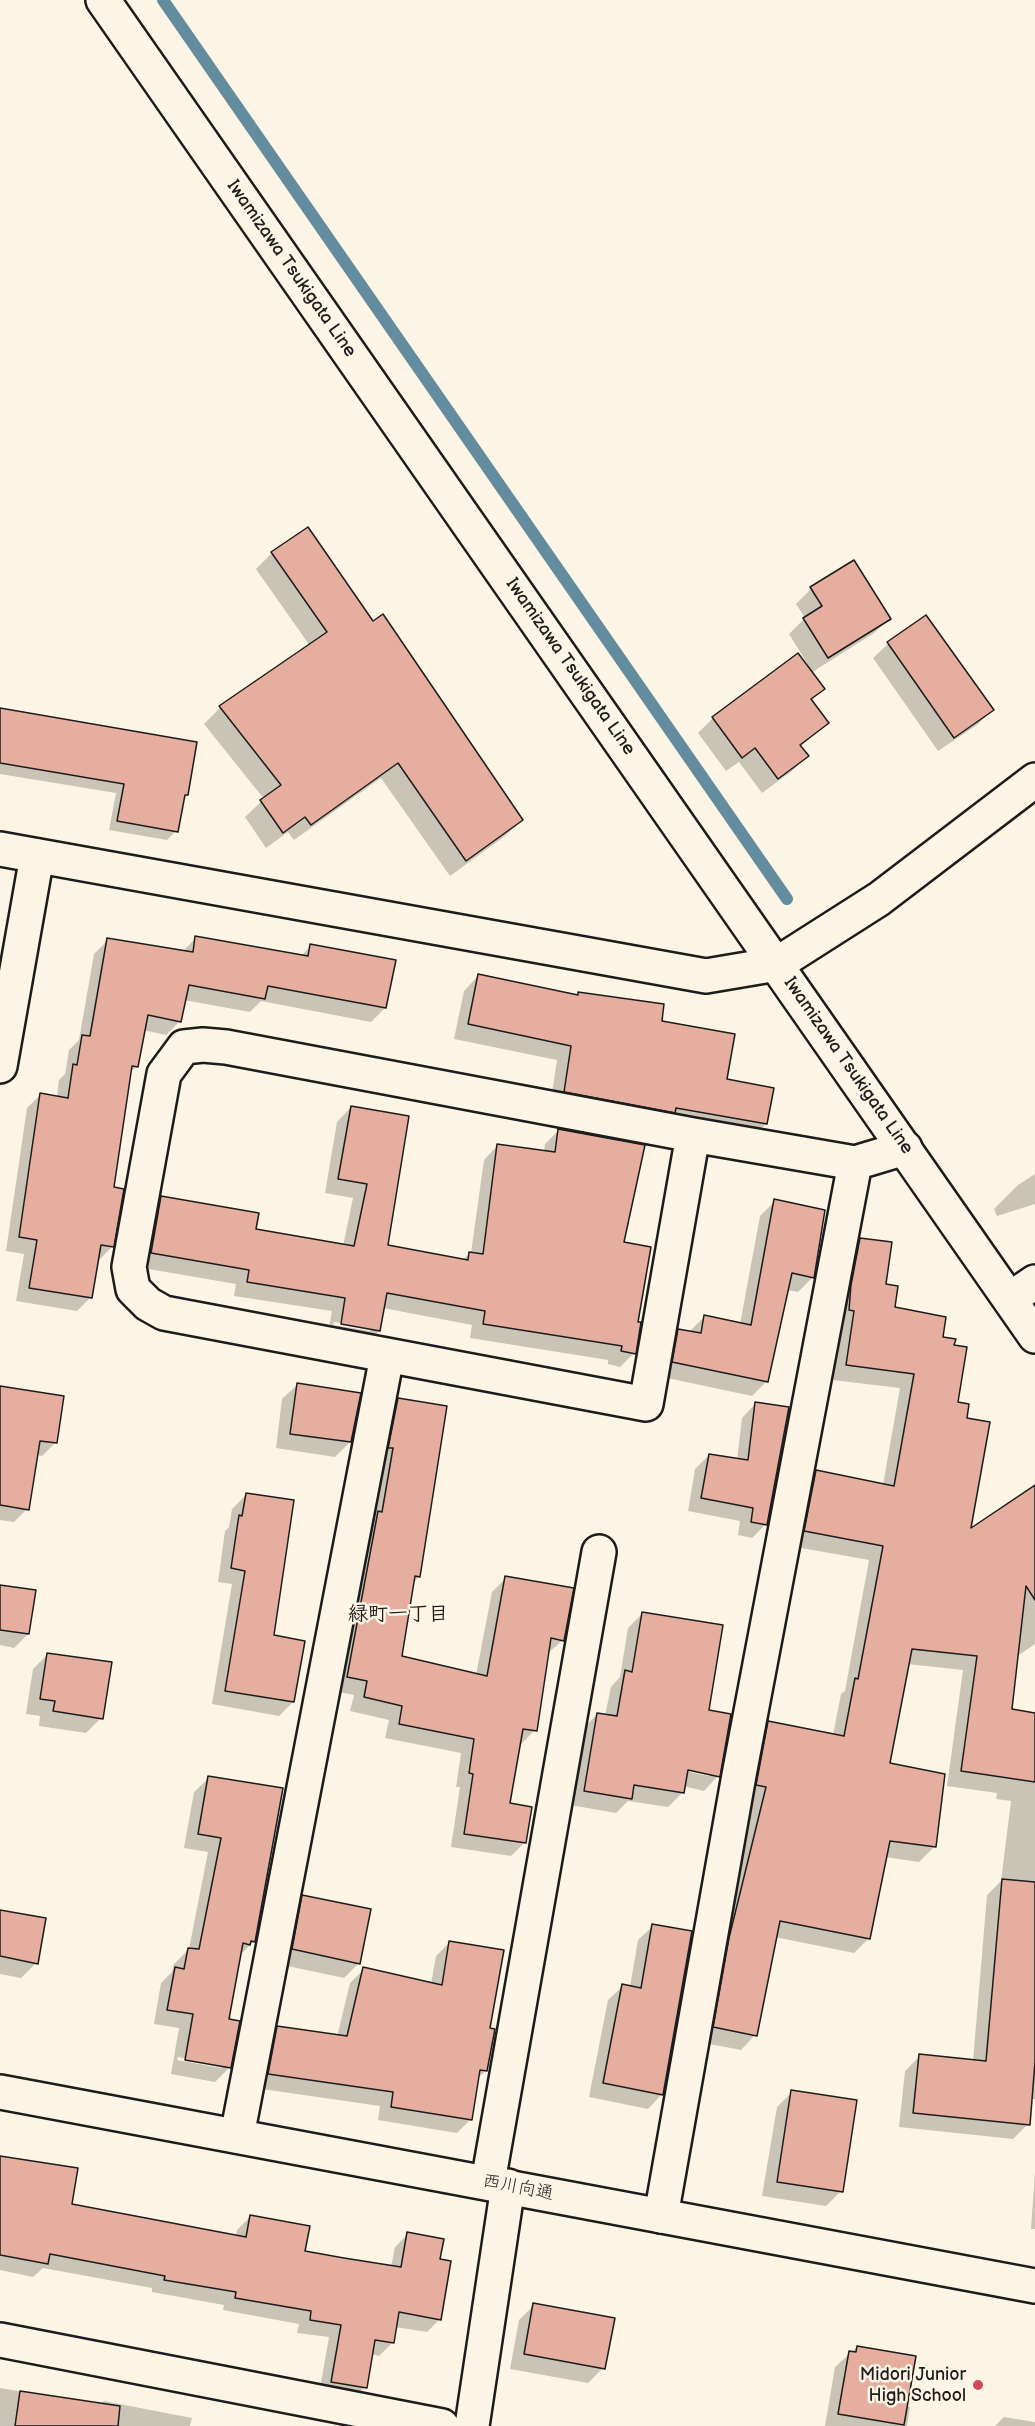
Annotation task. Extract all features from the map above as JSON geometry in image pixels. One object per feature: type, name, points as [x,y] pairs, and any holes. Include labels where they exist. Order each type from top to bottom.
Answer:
[{"type":"street","name":"Iwamizawa Tsukigata Line","points":[[103,0],[905,1148],[1022,1291],[1035,1336]]},
{"type":"street","points":[[0,849],[706,976],[777,964],[879,899],[1035,780]]},
{"type":"street","points":[[0,1066],[37,856]]},
{"type":"street","points":[[693,1135],[646,1404],[164,1313],[148,1304],[133,1289],[129,1268],[164,1074],[184,1047],[203,1044],[226,1047],[693,1135],[855,1163],[905,1148]]},
{"type":"street","points":[[661,2216],[739,1775],[855,1163]]},
{"type":"street","points":[[237,2136],[387,1356]]},
{"type":"street","points":[[472,2426],[498,2184],[599,1552]]},
{"type":"street","name":"西川向通","points":[[0,2091],[1035,2286]]},
{"type":"street","points":[[0,2340],[442,2426]]},
{"type":"building","points":[[308,527],[373,621],[383,614],[523,820],[466,861],[398,763],[311,825],[305,817],[283,833],[260,800],[281,785],[219,706],[327,632],[271,552]]},
{"type":"building","points":[[854,560],[891,619],[828,658],[803,618],[822,606],[810,587]]},
{"type":"building","points":[[926,615],[994,710],[954,738],[887,642]]},
{"type":"building","points":[[798,653],[825,689],[811,699],[829,723],[800,745],[809,756],[778,779],[755,748],[742,758],[712,717]]},
{"type":"building","points":[[0,708],[197,742],[188,795],[185,795],[178,832],[117,821],[124,784],[0,763]]},
{"type":"building","points":[[195,936],[308,956],[310,944],[396,960],[386,1008],[268,986],[265,999],[189,985],[181,1022],[148,1015],[138,1067],[132,1066],[114,1187],[124,1189],[114,1247],[101,1245],[92,1298],[29,1288],[37,1240],[19,1237],[40,1093],[68,1098],[73,1064],[77,1065],[82,1035],[90,1036],[107,938],[193,952]]},
{"type":"building","points":[[478,974],[578,995],[578,992],[664,1004],[662,1021],[735,1034],[727,1079],[774,1088],[767,1124],[676,1108],[675,1113],[564,1092],[571,1046],[468,1024]]},
{"type":"building","points":[[351,1106],[409,1116],[388,1245],[468,1260],[469,1252],[483,1254],[497,1144],[555,1152],[558,1129],[645,1145],[624,1242],[651,1247],[638,1322],[641,1322],[636,1354],[621,1351],[622,1346],[483,1324],[485,1311],[387,1293],[380,1331],[341,1324],[345,1298],[247,1282],[249,1270],[151,1253],[161,1196],[259,1213],[256,1229],[354,1246],[367,1184],[338,1179]]},
{"type":"building","points":[[774,1199],[825,1210],[814,1278],[792,1273],[768,1382],[672,1362],[678,1329],[701,1333],[704,1315],[751,1325]]},
{"type":"building","points":[[860,1238],[892,1242],[886,1284],[898,1286],[895,1307],[946,1317],[943,1337],[956,1339],[954,1345],[967,1347],[958,1402],[969,1404],[967,1418],[990,1422],[971,1528],[1035,1485],[1035,1600],[1026,1586],[1012,1709],[1035,1713],[1035,1782],[961,1771],[977,1656],[912,1649],[890,1763],[945,1774],[936,1847],[890,1841],[870,1939],[780,1921],[757,2036],[713,2027],[729,1938],[766,1787],[756,1785],[768,1721],[844,1736],[855,1678],[858,1679],[883,1546],[804,1531],[816,1470],[894,1486],[914,1374],[846,1365],[854,1311],[849,1310],[851,1285]]},
{"type":"building","points":[[297,1383],[361,1393],[351,1442],[290,1434]]},
{"type":"building","points":[[0,1386],[64,1396],[57,1443],[40,1441],[29,1510],[0,1505]]},
{"type":"building","points":[[398,1398],[447,1406],[420,1577],[415,1576],[402,1656],[487,1676],[505,1576],[574,1588],[564,1641],[551,1638],[537,1731],[523,1729],[510,1803],[532,1807],[526,1843],[464,1834],[473,1774],[469,1773],[474,1739],[399,1724],[402,1706],[364,1697],[367,1681],[347,1677],[378,1511],[382,1512],[393,1448],[388,1448]]},
{"type":"building","points":[[755,1402],[789,1407],[767,1525],[751,1522],[753,1508],[701,1498],[709,1454],[748,1460]]},
{"type":"building","points":[[246,1493],[294,1500],[274,1635],[305,1641],[294,1702],[225,1691],[245,1571],[231,1568],[239,1515],[242,1516]]},
{"type":"building","points":[[0,1585],[36,1590],[29,1634],[0,1630]]},
{"type":"building","points":[[642,1612],[723,1625],[709,1710],[731,1714],[720,1777],[688,1770],[684,1793],[634,1785],[632,1799],[584,1791],[597,1713],[617,1716],[625,1670],[632,1672]]},
{"type":"building","points":[[47,1653],[112,1662],[103,1719],[53,1711],[55,1701],[40,1699]]},
{"type":"building","points":[[208,1776],[283,1788],[255,1942],[251,1941],[250,1945],[243,1943],[229,2019],[240,2021],[231,2068],[185,2060],[193,2014],[167,2010],[175,1967],[184,1969],[188,1948],[199,1949],[221,1838],[198,1834]]},
{"type":"building","points":[[1002,1879],[1035,1882],[1035,2062],[1030,2125],[913,2113],[919,2054],[986,2061]]},
{"type":"building","points":[[302,1895],[371,1909],[360,1964],[292,1949]]},
{"type":"building","points":[[0,1910],[46,1918],[38,1964],[0,1956]]},
{"type":"building","points":[[652,1924],[692,1931],[663,2095],[603,2083],[622,1984],[641,1988]]},
{"type":"building","points":[[449,1941],[504,1950],[490,2028],[495,2029],[487,2071],[480,2070],[472,2120],[391,2107],[393,2092],[268,2074],[277,2026],[347,2036],[363,1967],[442,1985]]},
{"type":"building","points":[[791,2090],[857,2100],[843,2192],[777,2182]]},
{"type":"building","points":[[0,2156],[78,2168],[72,2204],[246,2237],[250,2215],[310,2226],[305,2251],[401,2267],[407,2232],[444,2239],[440,2259],[451,2261],[441,2320],[399,2312],[394,2343],[375,2340],[367,2388],[331,2382],[341,2325],[310,2320],[311,2311],[235,2298],[236,2292],[164,2280],[165,2276],[50,2254],[48,2264],[0,2255]]},
{"type":"building","points":[[533,2303],[615,2318],[605,2369],[524,2354]]},
{"type":"building","points":[[857,2346],[916,2356],[904,2425],[838,2414],[849,2351],[856,2352]]},
{"type":"building","points":[[20,2391],[120,2406],[118,2426],[15,2426]]},
{"type":"waterway","points":[[163,0],[787,899]]},
{"type":"place","name":"Midori Junior High School","points":[[978,2385]]},
{"type":"district","name":"緑町一丁目","points":[[398,1615]]}]
